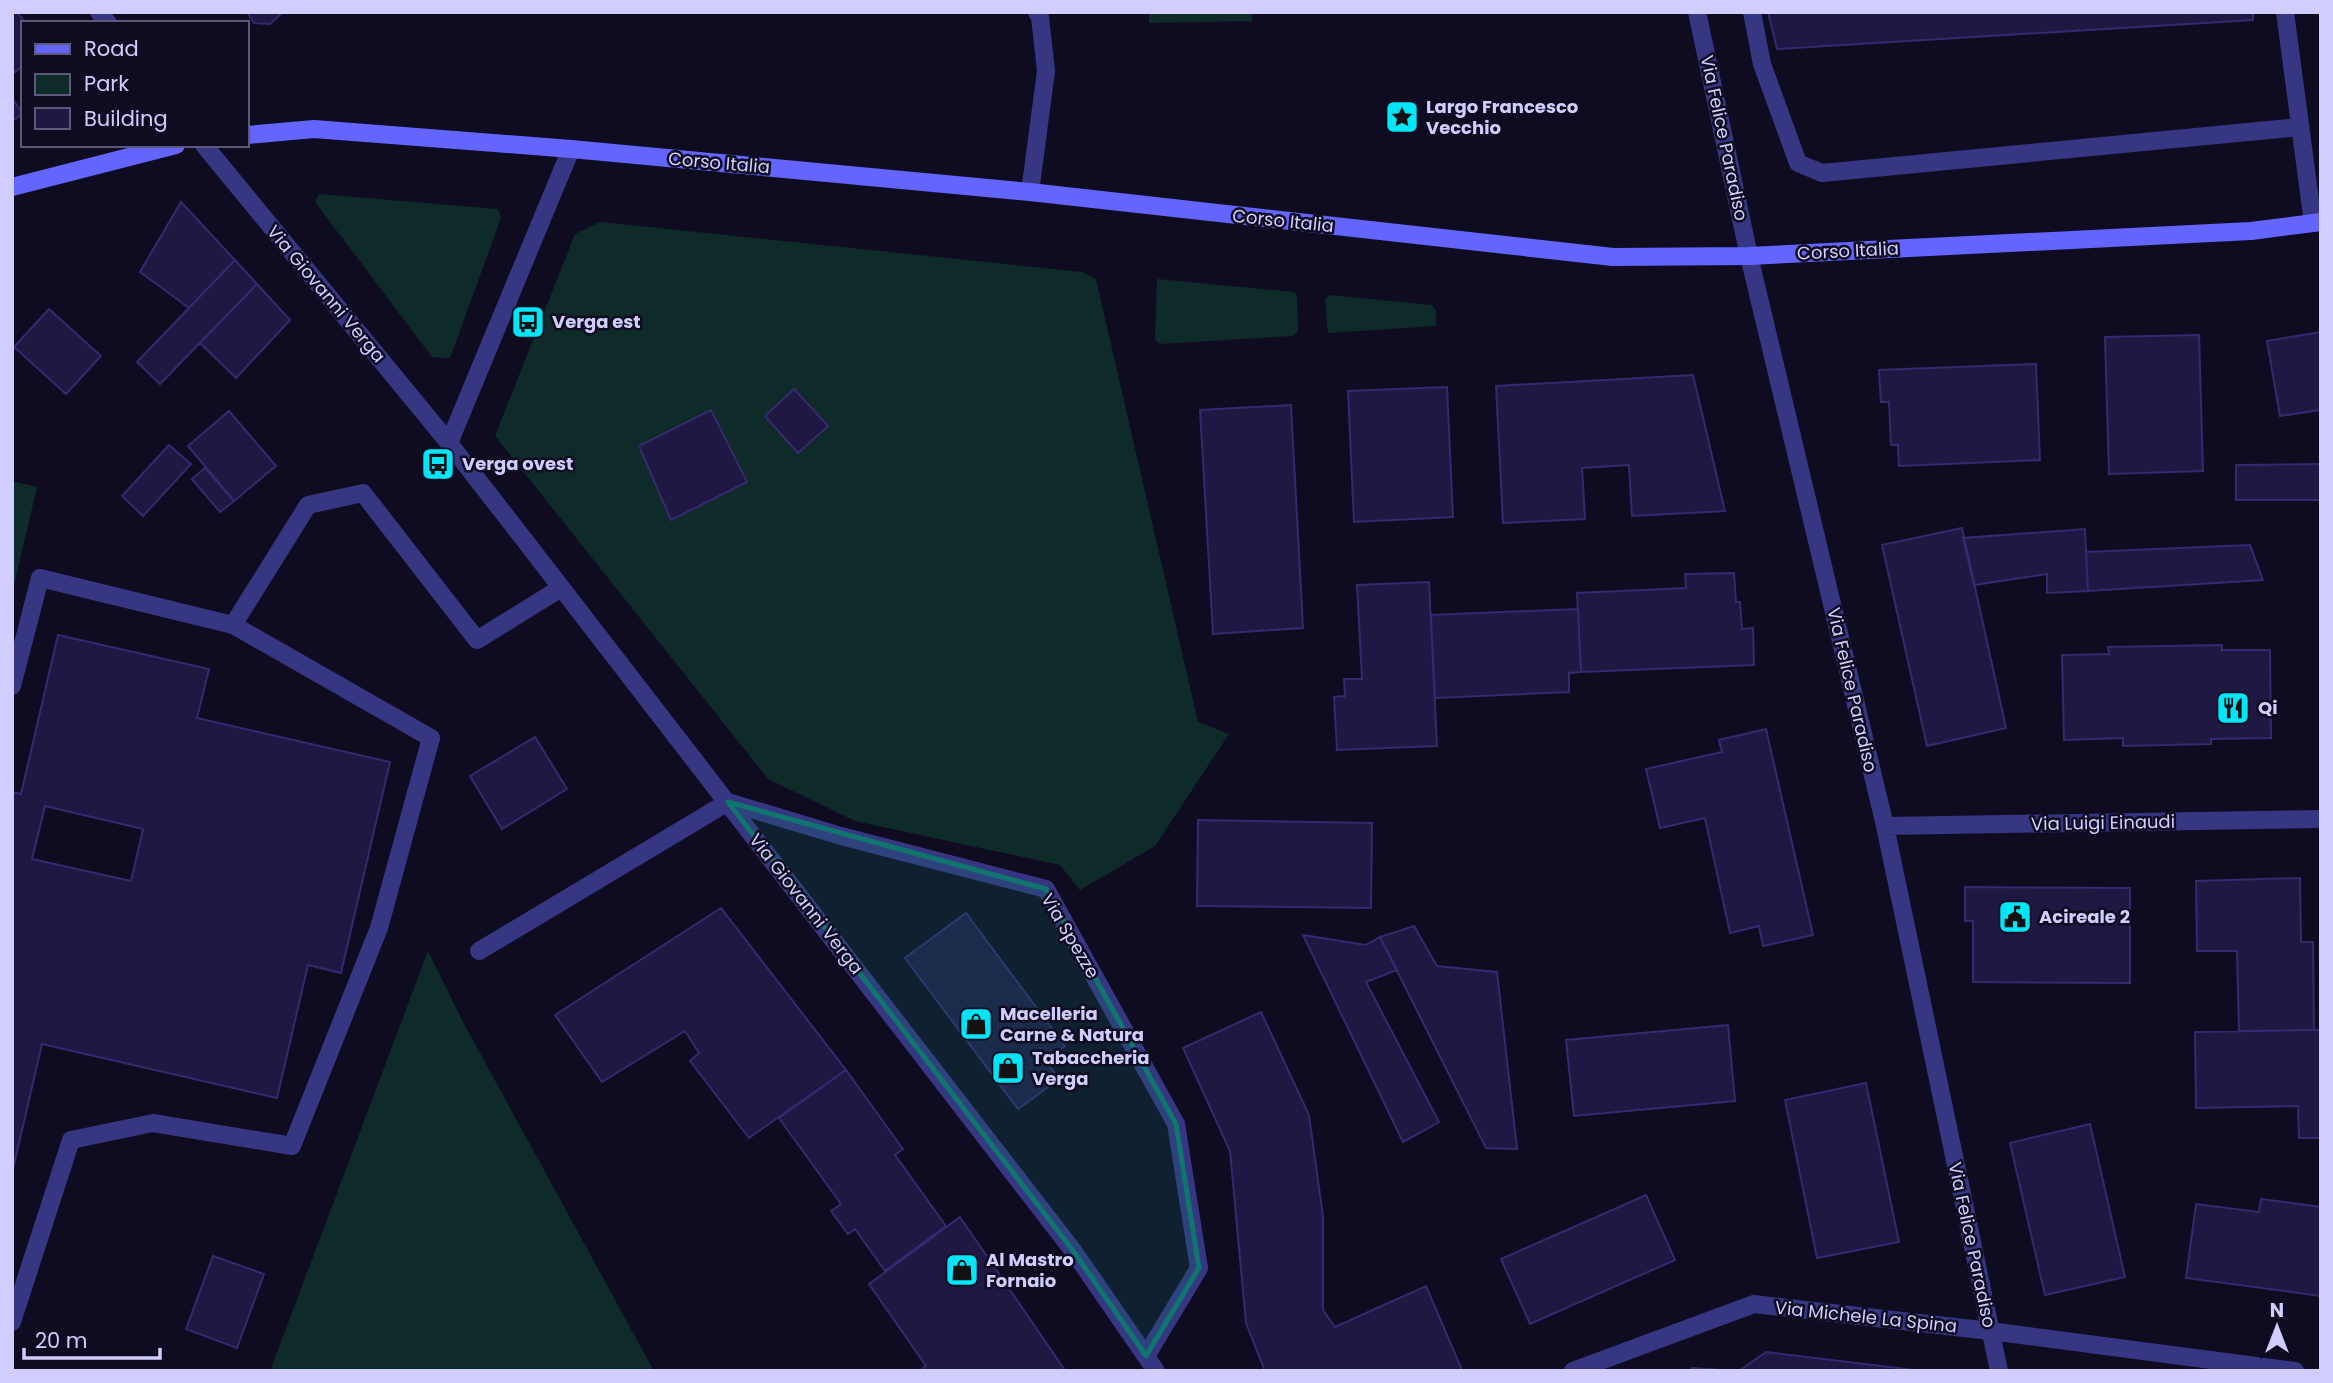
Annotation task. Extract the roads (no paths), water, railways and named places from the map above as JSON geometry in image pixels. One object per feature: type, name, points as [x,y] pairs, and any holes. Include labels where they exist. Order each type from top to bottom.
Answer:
[{"type":"street","points":[[1030,192],[1046,71],[1040,17],[1037,12]]},
{"type":"street","name":"Via Felice Paradiso","points":[[1696,12],[1749,256],[1885,827],[1999,1371]]},
{"type":"street","points":[[1752,12],[1762,64],[1798,163],[1822,173],[2300,127]]},
{"type":"street","points":[[2285,12],[2300,127],[2317,222]]},
{"type":"street","name":"Corso Italia","points":[[248,135],[314,129],[571,149],[1030,192],[1612,257],[1749,256],[2251,231],[2317,222]]},
{"type":"street","points":[[12,187],[168,147]]},
{"type":"street","name":"Via Giovanni Verga","points":[[206,147],[449,443],[1074,1252],[1151,1363]]},
{"type":"street","points":[[449,443],[571,149]]},
{"type":"street","points":[[233,625],[307,505],[363,493],[477,640],[561,588]]},
{"type":"street","points":[[12,686],[40,578],[233,625],[430,738],[379,928],[292,1146],[153,1123],[71,1140],[12,1322]]},
{"type":"street","points":[[479,951],[728,802]]},
{"type":"street","name":"Via Spezze","points":[[728,802],[841,836],[1046,889],[1175,1124],[1199,1268],[1151,1363]]},
{"type":"street","name":"Via Luigi Einaudi","points":[[1885,827],[2321,819]]},
{"type":"street","name":"Via Michele La Spina","points":[[1573,1371],[1754,1304],[1990,1331],[2238,1367],[2295,1371]]},
{"type":"place","name":"Largo Francesco Vecchio","points":[[1402,117]]},
{"type":"place","name":"Verga est","points":[[528,322]]},
{"type":"place","name":"Verga ovest","points":[[438,464]]},
{"type":"place","name":"Qi","points":[[2233,708]]},
{"type":"place","name":"Acireale 2","points":[[2015,917]]},
{"type":"place","name":"Macelleria Carne & Natura","points":[[976,1024]]},
{"type":"place","name":"Tabaccheria Verga","points":[[1008,1068]]},
{"type":"place","name":"Al Mastro Fornaio","points":[[962,1270]]}]
